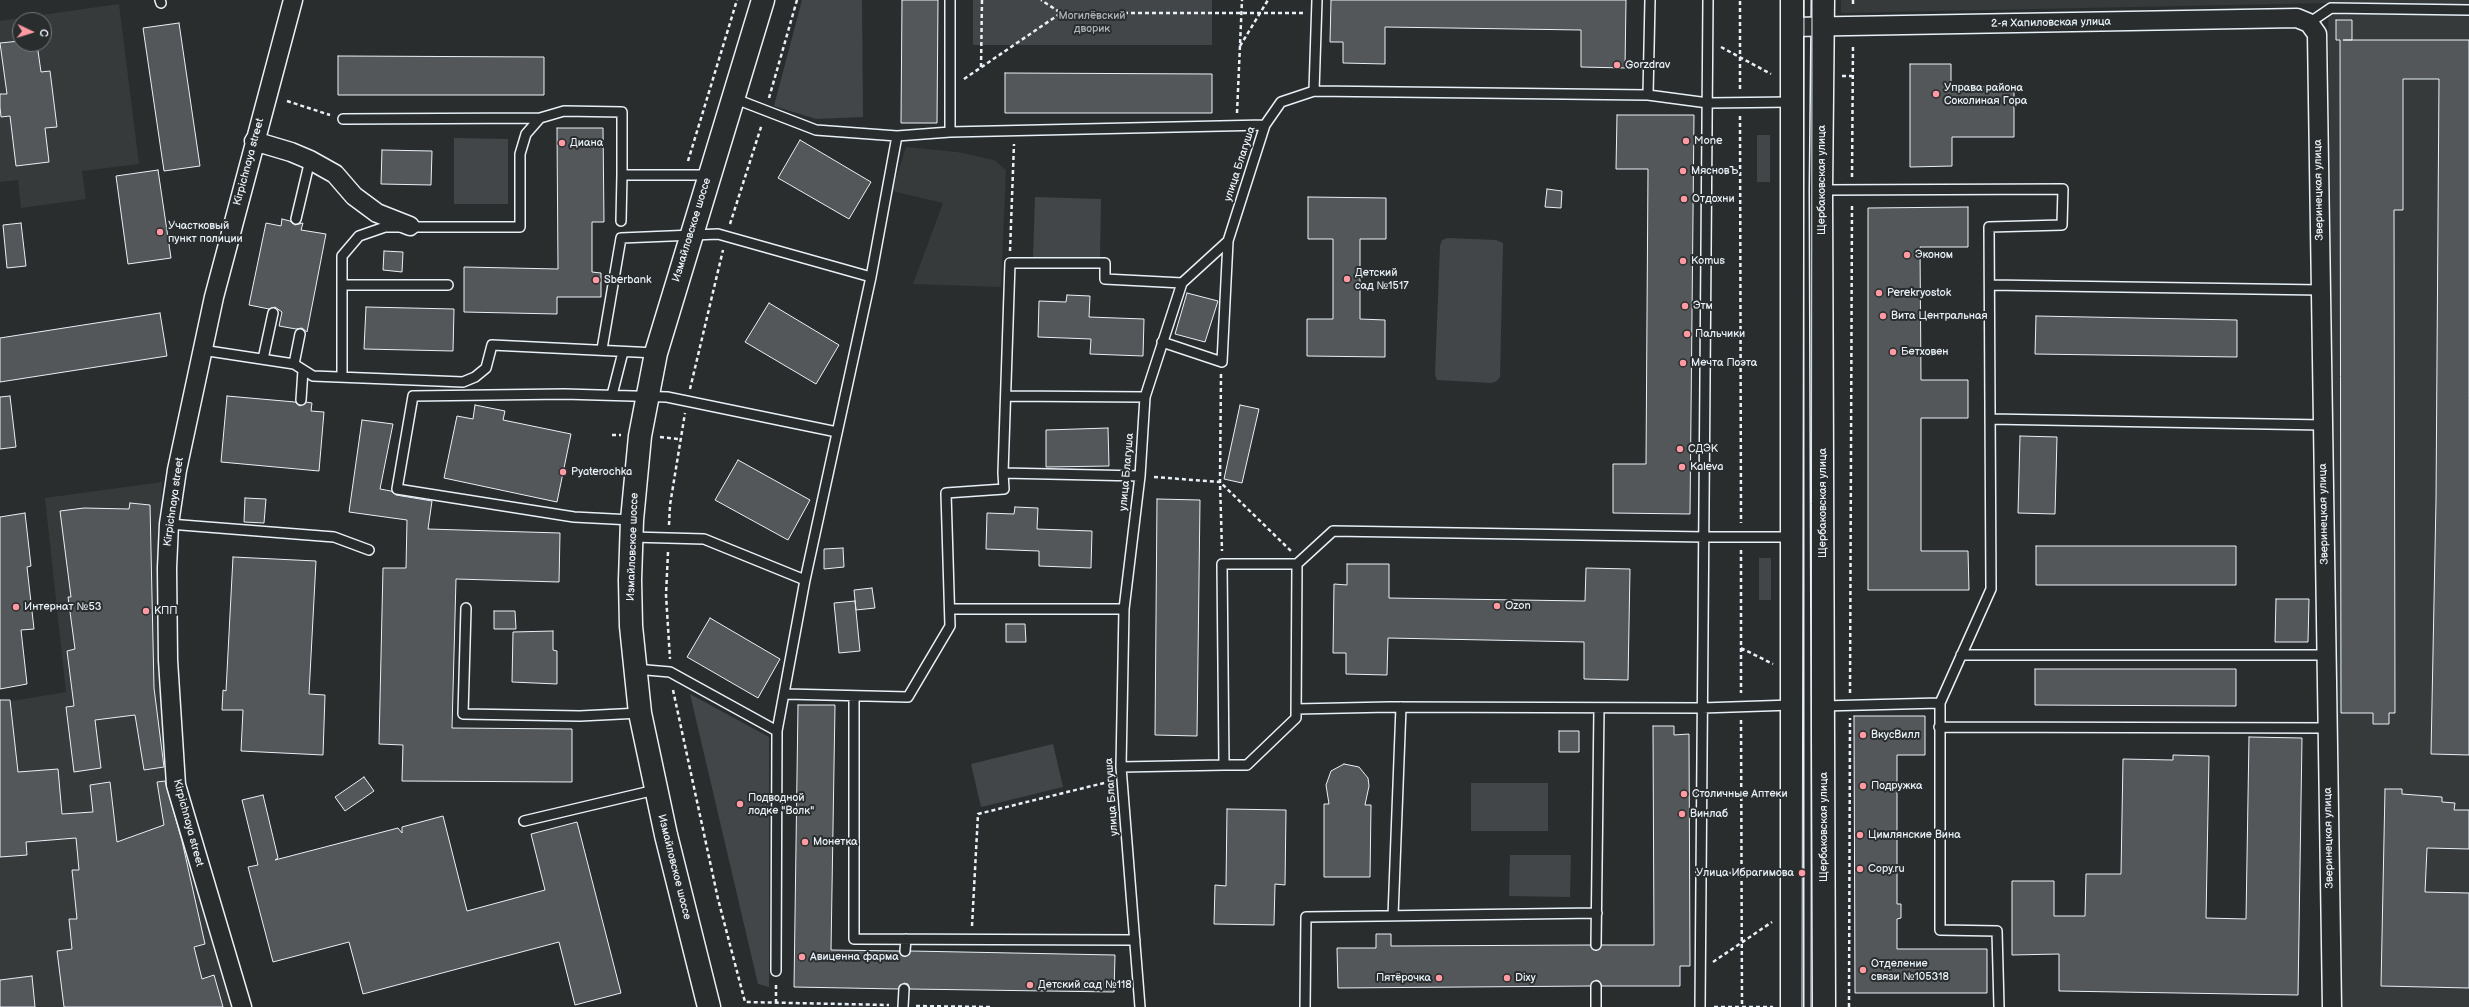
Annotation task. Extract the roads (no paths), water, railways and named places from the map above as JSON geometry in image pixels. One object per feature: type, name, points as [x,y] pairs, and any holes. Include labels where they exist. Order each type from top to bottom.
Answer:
[{"type":"main road","name":"Измайловское шоссе","points":[[709,1007],[656,790],[640,712],[635,669],[630,580],[632,529],[640,436],[646,397],[656,353],[732,98],[763,0]]},
{"type":"main road","points":[[1792,0],[1792,1007]]},
{"type":"main road","name":"Щербаковская улица","points":[[1823,0],[1821,190],[1824,1007]]},
{"type":"street","name":"Kirpichnaya street","points":[[242,1007],[176,785],[168,660],[166,568],[169,524],[176,470],[202,350],[254,142],[293,0]]},
{"type":"street","name":"2-я Хапиловская улица","points":[[1792,27],[2297,18],[2309,23]]},
{"type":"street","name":"Зверинецкая улица","points":[[2309,23],[2317,34],[2332,1007]]},
{"type":"street","points":[[254,142],[291,152],[310,160],[335,174],[354,196],[377,212],[410,226]]},
{"type":"lane","points":[[950,0],[950,132]]},
{"type":"lane","points":[[1314,91],[1316,0]]},
{"type":"lane","points":[[1648,94],[1650,0]]},
{"type":"lane","points":[[1700,1007],[1705,538],[1708,0]]},
{"type":"lane","points":[[2309,23],[2331,8],[2469,10]]},
{"type":"lane","name":"улица Благуша","points":[[1140,1007],[1122,767],[1124,609],[1140,476],[1145,397],[1182,283],[1228,241],[1265,125],[1281,102],[1314,91],[1648,94],[1708,103],[1792,102]]},
{"type":"lane","points":[[732,98],[816,130],[897,136],[950,132],[1265,125]]},
{"type":"lane","points":[[343,119],[540,118],[564,111],[622,112],[622,221]]},
{"type":"lane","points":[[342,376],[342,256],[358,236],[385,228],[410,226],[520,227],[520,154],[526,134],[540,118]]},
{"type":"lane","points":[[776,972],[777,731],[786,694],[805,580],[871,277],[897,136]]},
{"type":"lane","points":[[296,219],[310,160]]},
{"type":"lane","points":[[622,175],[709,175]]},
{"type":"lane","points":[[1821,190],[2063,190],[2062,226],[1989,228],[1991,589],[1940,703],[1940,930],[1997,931],[1999,1007]]},
{"type":"lane","points":[[602,349],[621,238],[718,234],[871,277]]},
{"type":"lane","points":[[1162,342],[1222,362],[1228,241]]},
{"type":"lane","points":[[786,694],[908,697],[950,626],[946,493],[1004,489],[1010,263],[1105,263],[1105,279],[1182,283]]},
{"type":"lane","points":[[342,285],[448,285]]},
{"type":"lane","points":[[1990,285],[2321,290]]},
{"type":"lane","points":[[263,359],[273,313]]},
{"type":"lane","points":[[294,364],[300,334]]},
{"type":"lane","points":[[202,350],[294,364],[313,376],[463,382],[475,377],[486,368],[492,345],[602,349],[623,352],[656,353]]},
{"type":"lane","points":[[612,395],[623,352]]},
{"type":"lane","points":[[301,400],[303,370]]},
{"type":"lane","points":[[805,580],[704,539],[669,538],[574,517],[397,490],[413,396],[612,395],[646,397],[687,401],[837,432]]},
{"type":"lane","points":[[1007,396],[1145,397]]},
{"type":"lane","points":[[1990,419],[2323,425]]},
{"type":"lane","points":[[1004,473],[1140,476]]},
{"type":"lane","points":[[169,524],[334,537],[369,550]]},
{"type":"lane","points":[[1224,765],[1222,564],[1300,562],[1333,531],[1705,538],[1792,537]]},
{"type":"lane","points":[[1122,767],[1247,765],[1296,718],[1300,562]]},
{"type":"lane","points":[[466,608],[463,714],[580,716],[640,712]]},
{"type":"lane","points":[[950,609],[1124,609]]},
{"type":"lane","points":[[1961,655],[2326,655]]},
{"type":"lane","points":[[635,669],[670,672],[777,731]]},
{"type":"lane","points":[[854,696],[854,939],[1134,940]]},
{"type":"lane","points":[[1823,706],[1940,703]]},
{"type":"lane","points":[[1296,709],[1402,707],[1702,708],[1793,705]]},
{"type":"lane","points":[[1392,916],[1402,707]]},
{"type":"lane","points":[[1596,945],[1599,708]]},
{"type":"lane","points":[[1939,727],[2328,728]]},
{"type":"lane","points":[[524,821],[656,790]]},
{"type":"lane","points":[[1304,1007],[1306,917],[1597,913]]},
{"type":"lane","points":[[906,939],[906,951]]},
{"type":"lane","points":[[1596,986],[1596,1007]]},
{"type":"lane","points":[[903,1006],[904,989]]},
{"type":"tram line","points":[[1802,1007],[1804,0]]},
{"type":"tram line","points":[[1811,1007],[1812,0]]},
{"type":"place","name":"Gorzdrav","points":[[1617,65]]},
{"type":"place","name":"Управа района Соколиная Гора","points":[[1936,94]]},
{"type":"place","name":"Mone","points":[[1686,141]]},
{"type":"place","name":"Диана","points":[[562,143]]},
{"type":"place","name":"МясновЪ","points":[[1683,171]]},
{"type":"place","name":"Отдохни","points":[[1684,199]]},
{"type":"place","name":"Участковый пункт полиции","points":[[160,232]]},
{"type":"place","name":"Эконом","points":[[1907,255]]},
{"type":"place","name":"Komus","points":[[1683,261]]},
{"type":"place","name":"Детский сад №1517","points":[[1347,279]]},
{"type":"place","name":"Sberbank","points":[[596,280]]},
{"type":"place","name":"Perekryostok","points":[[1879,293]]},
{"type":"place","name":"Этм","points":[[1685,306]]},
{"type":"place","name":"Вита Центральная","points":[[1883,316]]},
{"type":"place","name":"Пальчики","points":[[1687,334]]},
{"type":"place","name":"Бетховен","points":[[1893,352]]},
{"type":"place","name":"Мечта Поэта","points":[[1683,363]]},
{"type":"place","name":"СДЭК","points":[[1680,449]]},
{"type":"place","name":"Kaleva","points":[[1682,467]]},
{"type":"place","name":"Pyaterochka","points":[[563,472]]},
{"type":"place","name":"Ozon","points":[[1497,606]]},
{"type":"place","name":"Интернат №53","points":[[16,607]]},
{"type":"place","name":"КПП","points":[[146,611]]},
{"type":"place","name":"ВкусВилл","points":[[1863,735]]},
{"type":"place","name":"Подружка","points":[[1863,786]]},
{"type":"place","name":"Столичные Аптеки","points":[[1684,794]]},
{"type":"place","name":"Подводной лодке \"Волк\"","points":[[740,804]]},
{"type":"place","name":"Винлаб","points":[[1682,814]]},
{"type":"place","name":"Цимлянские Вина","points":[[1860,835]]},
{"type":"place","name":"Монетка","points":[[805,842]]},
{"type":"place","name":"Copy.ru","points":[[1860,869]]},
{"type":"place","name":"Улица Ибрагимова","points":[[1802,873]]},
{"type":"place","name":"Авиценна фарма","points":[[802,957]]},
{"type":"place","name":"Отделение связи №105318","points":[[1863,970]]},
{"type":"place","name":"Пятёрочка","points":[[1439,978]]},
{"type":"place","name":"Dixy","points":[[1507,978]]},
{"type":"place","name":"Детский сад №118","points":[[1030,985]]},
{"type":"park label","name":"Могилёвский дворик","points":[[1092,22]]}]
